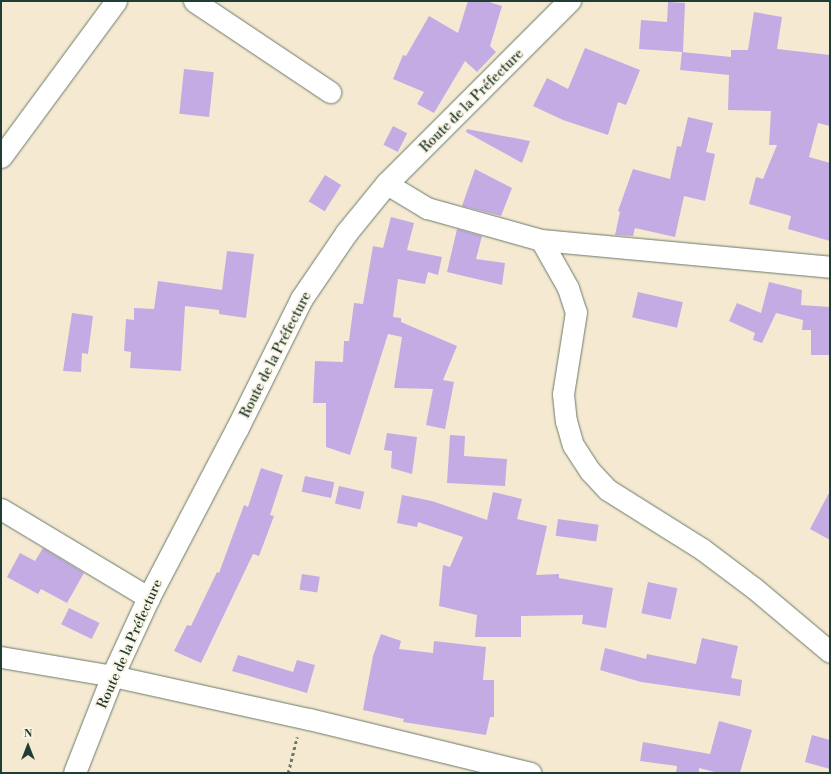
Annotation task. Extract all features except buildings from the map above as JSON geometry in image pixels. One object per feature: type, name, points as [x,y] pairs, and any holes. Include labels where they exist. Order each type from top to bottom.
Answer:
[{"type":"street","points":[[1,157],[116,1]]},
{"type":"street","points":[[194,1],[330,92]]},
{"type":"street","name":"Route de la Préfecture","points":[[75,773],[113,676],[149,598],[237,430],[302,300],[347,233],[388,184],[570,1]]},
{"type":"street","points":[[388,184],[427,208],[541,240],[830,267]]},
{"type":"street","points":[[541,240],[568,288],[576,312],[563,394],[566,421],[573,445],[590,471],[608,490],[702,549],[754,588],[830,652]]},
{"type":"street","points":[[1,510],[149,598]]},
{"type":"street","points":[[1,657],[113,676],[302,717],[518,771]]},
{"type":"path","points":[[288,773],[302,717]]}]
